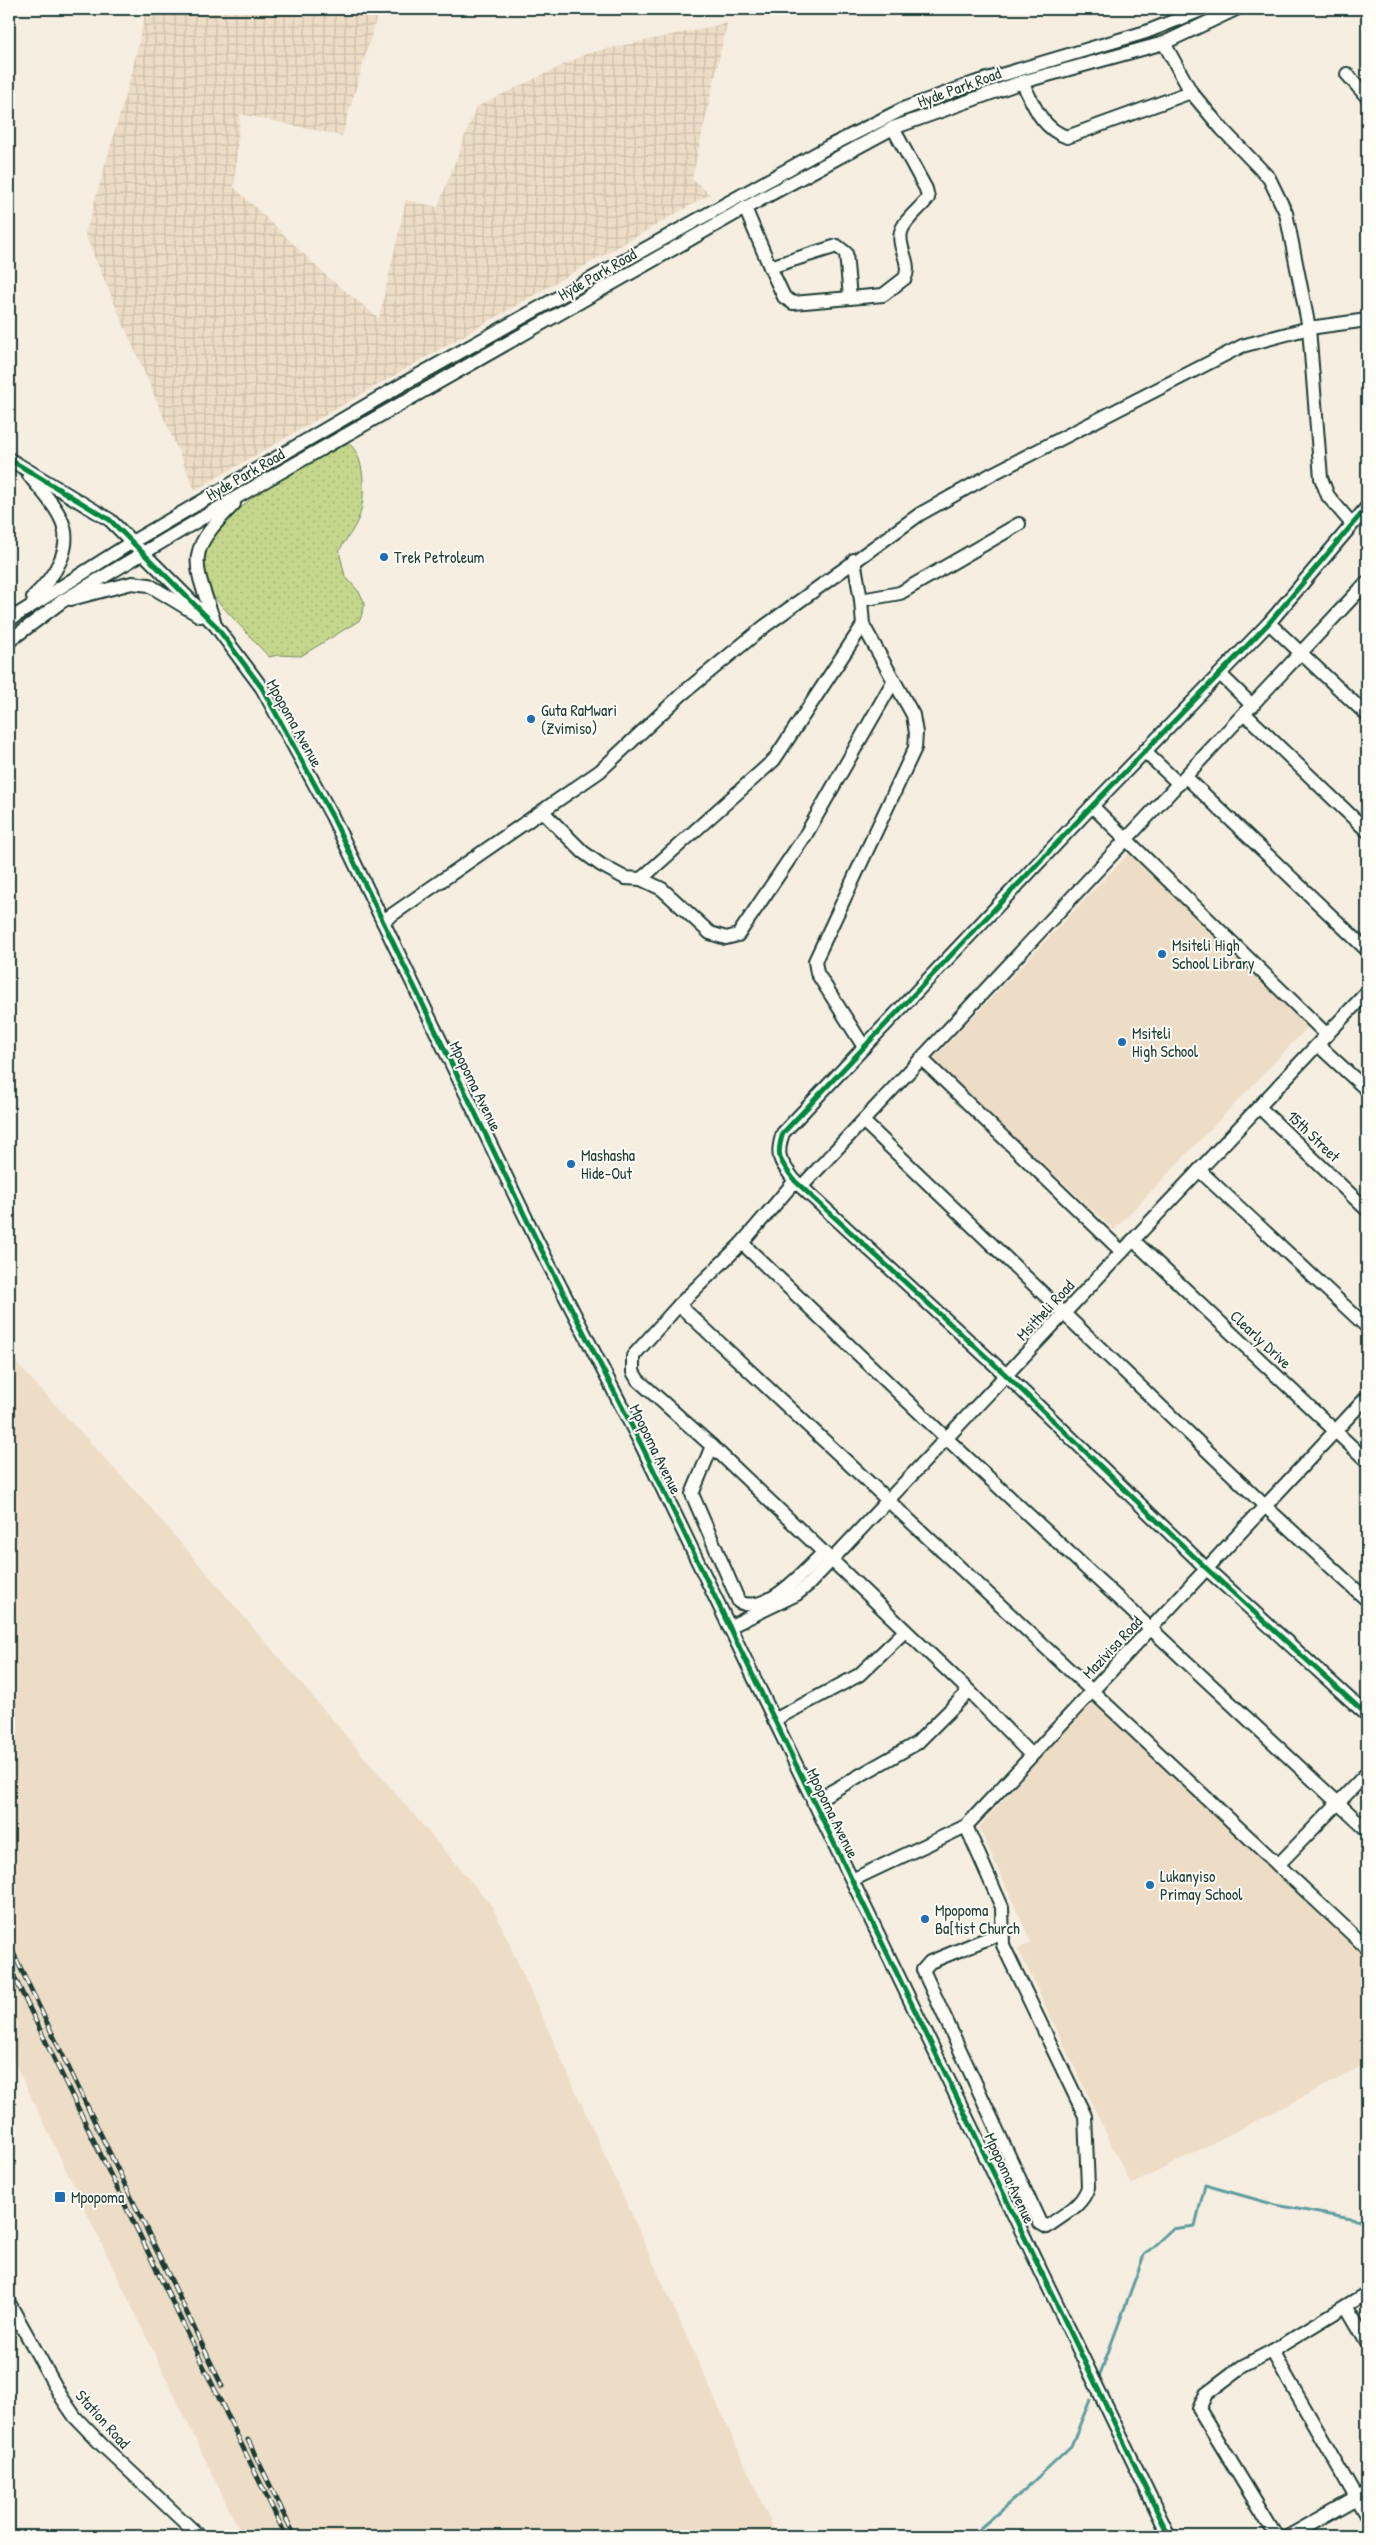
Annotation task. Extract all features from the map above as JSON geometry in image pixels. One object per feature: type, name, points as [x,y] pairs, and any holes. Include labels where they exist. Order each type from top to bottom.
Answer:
[{"type":"street","name":"Hyde Park Road","points":[[9,620],[132,542],[410,380],[828,147],[903,109],[974,83],[1146,32],[1204,9]]},
{"type":"street","name":"Hyde Park Road","points":[[9,641],[60,602],[249,490],[745,208],[893,128],[1022,82],[1164,42],[1236,9]]},
{"type":"street","points":[[1164,42],[1191,92],[1222,129],[1269,178],[1286,213],[1309,328],[1321,478],[1328,496],[1352,524]]},
{"type":"street","points":[[1346,74],[1367,97]]},
{"type":"street","points":[[1022,82],[1043,123],[1057,134],[1067,138],[1191,92]]},
{"type":"street","points":[[745,208],[784,297],[793,303],[883,295],[905,278],[908,264],[901,236],[902,230],[928,198],[926,189],[893,128]]},
{"type":"street","points":[[770,267],[837,246],[846,253],[850,298]]},
{"type":"street","points":[[383,921],[600,771],[682,694],[765,626],[920,514],[1000,470],[1242,346],[1309,328],[1367,320]]},
{"type":"street","name":"Mpopoma Avenue","points":[[9,459],[110,520],[215,625],[262,688],[332,816],[538,1243],[641,1444],[1169,2536]]},
{"type":"street","points":[[9,620],[50,581],[58,568],[66,530],[61,517],[24,468]]},
{"type":"street","points":[[215,625],[197,574],[198,552],[205,534],[249,490]]},
{"type":"street","points":[[1367,507],[1269,623],[1144,751],[783,1133],[778,1152],[780,1161],[799,1184],[1006,1375],[1208,1569],[1367,1715]]},
{"type":"street","points":[[861,600],[900,593],[1019,524]]},
{"type":"street","points":[[854,560],[863,625],[913,716],[916,733],[915,748],[815,961],[817,973],[864,1047]]},
{"type":"street","points":[[60,602],[132,583],[149,585],[215,625]]},
{"type":"street","points":[[1031,1755],[969,1691],[712,1446],[638,1380],[632,1372],[633,1356],[679,1305],[799,1184],[864,1122],[1302,652],[1364,591]]},
{"type":"street","points":[[1269,623],[1367,715]]},
{"type":"street","points":[[641,879],[774,760],[863,625]]},
{"type":"street","points":[[1220,674],[1249,710],[1367,831]]},
{"type":"street","points":[[543,812],[583,852],[601,865],[626,878],[641,879],[662,889],[710,933],[726,938],[738,935],[805,836],[894,680]]},
{"type":"street","points":[[1144,751],[1182,781],[1367,950]]},
{"type":"street","points":[[1092,806],[1327,1035]]},
{"type":"street","name":"Msitheli Road","points":[[729,1627],[797,1594],[827,1557],[887,1500],[1367,992]]},
{"type":"street","points":[[1318,1044],[1367,1090]]},
{"type":"street","points":[[922,1059],[1122,1252]]},
{"type":"street","name":"15th Street","points":[[1259,1106],[1367,1210]]},
{"type":"street","points":[[864,1122],[1266,1507],[1367,1600]]},
{"type":"street","points":[[1199,1170],[1367,1327]]},
{"type":"street","name":"Clearly Drive","points":[[1133,1240],[1367,1461]]},
{"type":"street","points":[[742,1243],[946,1438],[1367,1830]]},
{"type":"street","points":[[679,1305],[1367,1948]]},
{"type":"street","name":"Mazivisa Road","points":[[852,1880],[966,1826],[1367,1397]]},
{"type":"street","points":[[712,1446],[692,1494],[739,1602],[752,1605],[786,1590],[827,1557]]},
{"type":"street","points":[[774,1720],[859,1675],[905,1631]]},
{"type":"street","points":[[813,1802],[917,1743],[969,1691]]},
{"type":"street","points":[[1278,1865],[1367,1773]]},
{"type":"street","points":[[966,1826],[1002,1907],[1001,1934],[1003,1945],[1086,2119],[1088,2187],[1086,2195],[1082,2202],[1046,2227],[1040,2223],[923,1970],[930,1962],[1001,1934]]},
{"type":"street","points":[[1276,2536],[1200,2408],[1206,2394],[1243,2366],[1272,2351],[1367,2293]]},
{"type":"street","name":"Station Road","points":[[9,2303],[62,2398],[75,2417],[102,2445],[199,2536]]},
{"type":"street","points":[[1346,2306],[1367,2342]]},
{"type":"street","points":[[1272,2351],[1362,2494],[1367,2516]]},
{"type":"street","points":[[1289,2536],[1362,2494]]},
{"type":"shaded area","points":[[144,9],[379,9],[342,136],[240,114],[234,187],[330,279],[379,318],[406,200],[438,207],[476,107],[588,53],[727,23],[692,179],[710,194],[195,490],[85,235],[132,72],[144,18]]},
{"type":"shaded area","name":"Msiteli High School","points":[[1129,853],[1312,1023],[1114,1230],[932,1060]]},
{"type":"shaded area","points":[[9,1355],[150,1507],[492,1906],[777,2536],[242,2536],[9,2051]]},
{"type":"shaded area","name":"Lukanyiso Primay School","points":[[1094,1698],[1367,1952],[1367,2064],[1131,2185],[1018,1949],[1031,1942],[979,1827]]},
{"type":"green space","points":[[348,443],[354,449],[361,467],[363,500],[357,521],[339,551],[345,576],[359,592],[365,603],[360,620],[301,656],[278,655],[269,657],[211,594],[202,575],[202,556],[209,538],[259,491]]},
{"type":"waterway","points":[[1099,2377],[1144,2255],[1172,2229],[1195,2226],[1205,2185],[1276,2205],[1367,2222]]},
{"type":"waterway","points":[[971,2536],[1071,2446],[1090,2400]]},
{"type":"railway","points":[[9,1944],[222,2386]]},
{"type":"railway","points":[[9,1966],[286,2536]]},
{"type":"railway","points":[[248,2440],[281,2508]]},
{"type":"railway","points":[[278,2503],[295,2536]]},
{"type":"cycle path","points":[[9,459],[110,520],[215,625],[262,688],[332,816],[538,1243],[641,1444],[1169,2536]]},
{"type":"cycle path","points":[[1367,507],[1269,623],[1092,806],[783,1133],[779,1148],[780,1158],[795,1181],[1006,1375],[1207,1569],[1367,1715]]},
{"type":"place","name":"Trek Petroleum","points":[[384,557]]},
{"type":"place","name":"Guta RaMwari (Zvimiso)","points":[[531,719]]},
{"type":"place","name":"Msiteli High School Library","points":[[1162,954]]},
{"type":"place","name":"Msiteli High School","points":[[1122,1042]]},
{"type":"place","name":"Mashasha Hide-Out","points":[[571,1164]]},
{"type":"place","name":"Lukanyiso Primay School","points":[[1150,1885]]},
{"type":"place","name":"Mpopoma Ba[tist Church","points":[[925,1919]]},
{"type":"place","name":"Mpopoma","points":[[60,2197]]}]
